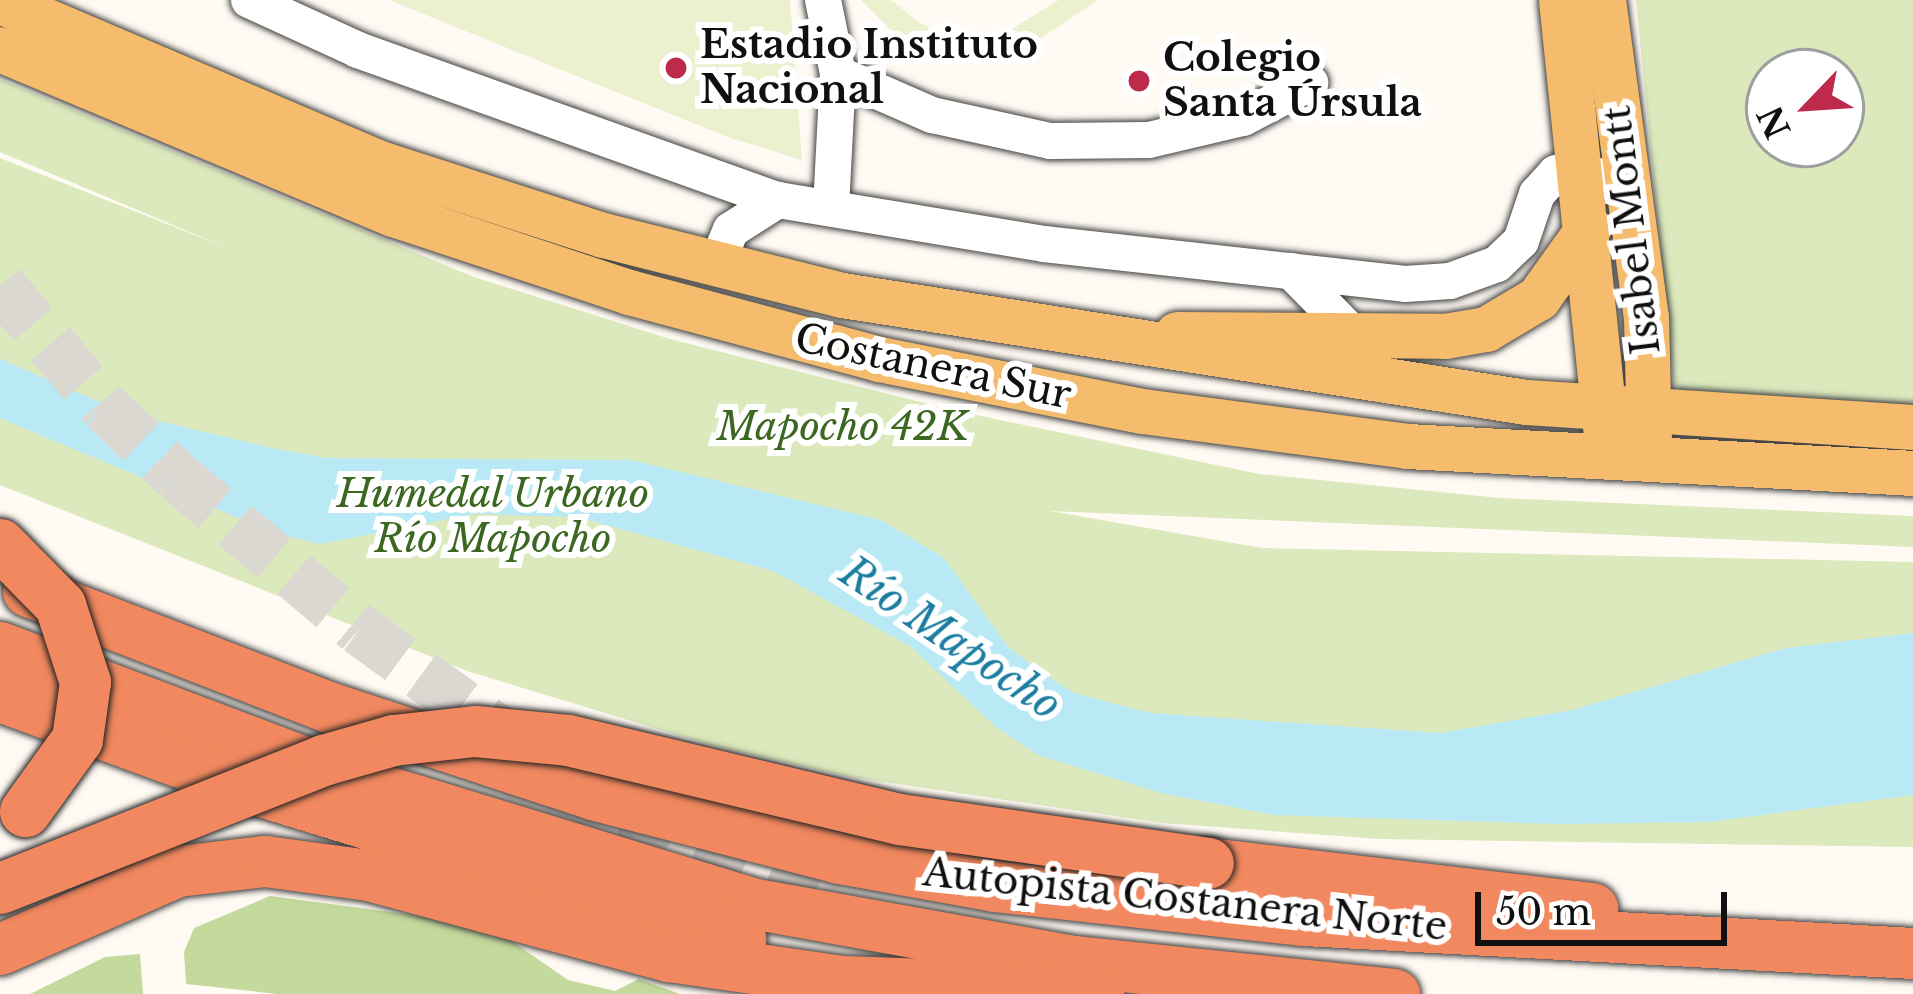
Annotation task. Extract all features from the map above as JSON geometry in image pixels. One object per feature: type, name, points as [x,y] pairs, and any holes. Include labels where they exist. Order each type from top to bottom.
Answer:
[{"type":"highway","points":[[0,544],[59,605],[85,682],[77,739],[13,821]]},
{"type":"highway","name":"Autopista Costanera Norte","points":[[0,579],[331,708],[592,794],[839,858],[1170,908],[1913,953]]},
{"type":"highway","name":"Autopista Costanera Norte","points":[[0,647],[366,785],[751,903],[1074,961],[1394,994]]},
{"type":"highway","points":[[0,695],[248,788],[606,902],[959,985]]},
{"type":"highway","points":[[0,889],[292,770],[375,744],[476,731],[568,740],[900,820],[1208,863],[1591,908],[1811,950]]},
{"type":"highway","points":[[0,949],[164,876],[265,861],[368,875],[669,956],[842,981],[1328,989]]},
{"type":"main road","name":"Isabel Montt","points":[[1561,0],[1589,227],[1628,408]]},
{"type":"main road","name":"Isabel Montt","points":[[1604,0],[1630,202],[1627,461]]},
{"type":"main road","name":"Costanera Sur","points":[[0,2],[380,163],[716,266],[1096,339],[1526,402],[1913,427]]},
{"type":"main road","name":"Costanera Sur","points":[[0,49],[393,214],[749,326],[1142,411],[1407,446],[1913,473]]},
{"type":"main road","points":[[1096,339],[1351,332],[1445,336],[1502,322],[1559,278],[1589,227]]},
{"type":"lane","points":[[249,0],[358,50],[778,200],[1044,244],[1291,271],[1450,281],[1497,264],[1521,241],[1537,194],[1556,173],[1582,170],[1610,177],[1630,202]]},
{"type":"lane","points":[[823,0],[838,74],[831,207]]},
{"type":"lane","points":[[838,74],[932,115],[1050,141],[1149,140],[1244,118],[1310,83]]},
{"type":"lane","points":[[716,266],[731,230],[778,200]]},
{"type":"lane","points":[[1291,271],[1351,332]]},
{"type":"green space","name":"Estadio Instituto Nacional","points":[[389,0],[790,0],[802,160],[725,136]]},
{"type":"green space","points":[[861,0],[891,0],[921,24],[966,36],[1012,29],[1059,0],[1098,0],[1020,52],[972,61],[902,41]]},
{"type":"green space","points":[[1636,0],[1913,0],[1913,414],[1685,394],[1674,384]]},
{"type":"green space","name":"Humedal Urbano Río Mapocho","points":[[0,79],[474,277],[670,339],[948,409],[1259,474],[1500,498],[1913,516],[1913,547],[1050,511],[1262,548],[1913,562],[1913,847],[1379,839],[1163,823],[850,777],[711,745],[467,671],[0,485],[0,158],[225,247],[0,152]]},
{"type":"green space","points":[[270,896],[428,917],[506,937],[568,980],[615,991],[639,979],[680,994],[278,994],[186,984],[184,952],[194,928]]},
{"type":"green space","points":[[140,954],[143,994],[30,994],[105,957]]},
{"type":"water","name":"Río Mapocho","points":[[0,359],[125,413],[326,458],[631,460],[881,520],[944,558],[1008,647],[1037,669],[1074,693],[1150,713],[1440,733],[1572,710],[1786,648],[1913,633],[1913,795],[1708,822],[1558,824],[1275,815],[1161,793],[1038,755],[996,727],[910,646],[773,571],[577,517],[474,514],[320,544],[274,533],[0,418]]},
{"type":"tunnel","points":[[0,285],[104,406],[176,475],[359,629],[520,746]]},
{"type":"tunnel","points":[[628,812],[809,903]]},
{"type":"place","name":"Estadio Instituto Nacional","points":[[676,68]]},
{"type":"place","name":"Colegio Santa Úrsula","points":[[1139,81]]},
{"type":"park label","name":"Mapocho 42K","points":[[843,427]]}]
